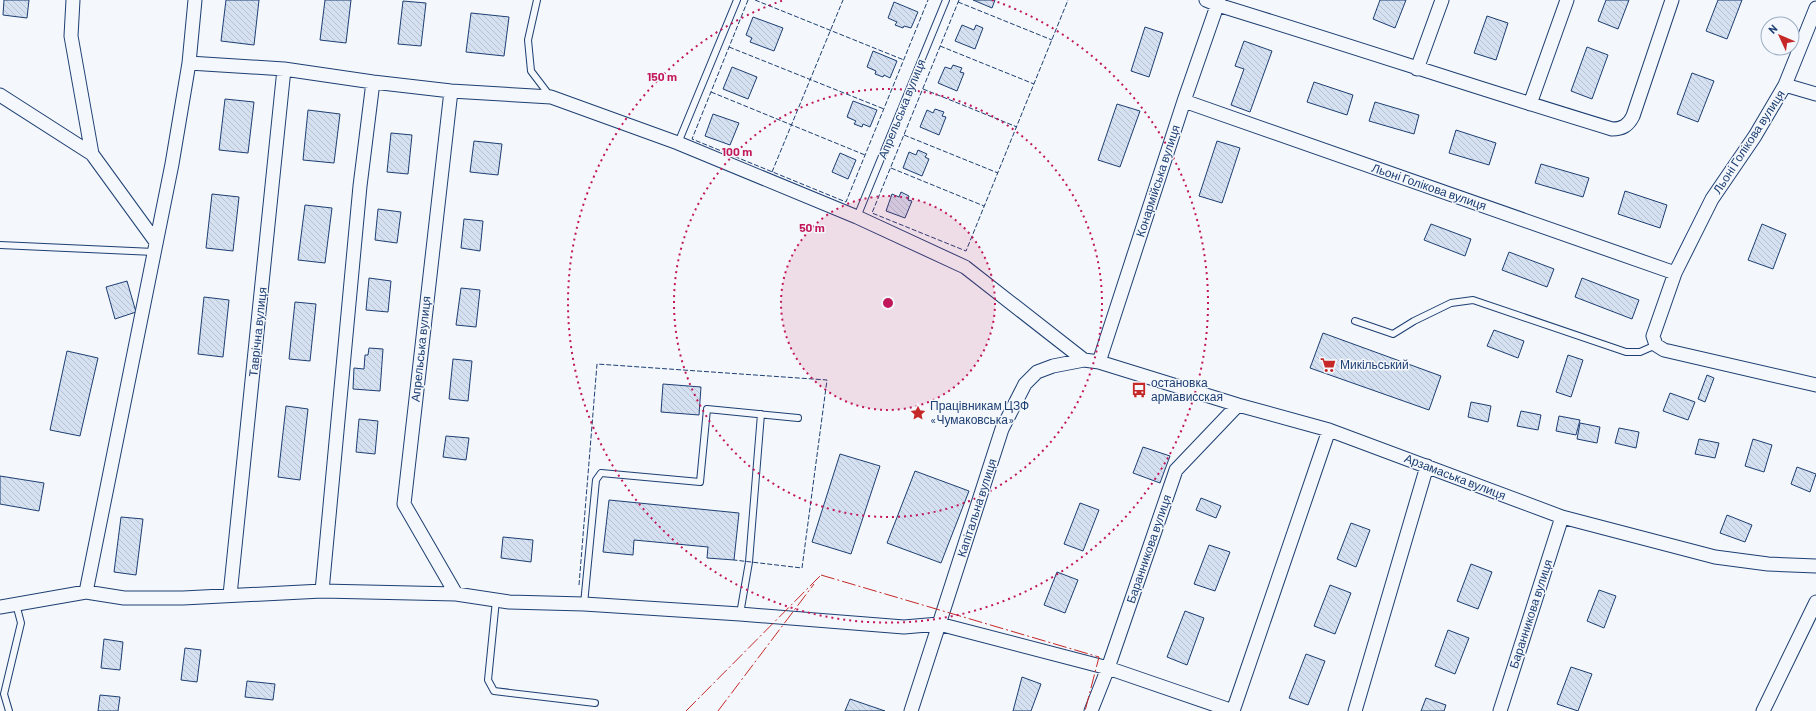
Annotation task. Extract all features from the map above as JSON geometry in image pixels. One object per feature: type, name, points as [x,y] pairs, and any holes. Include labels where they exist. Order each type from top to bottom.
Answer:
[{"type":"street","points":[[74,0],[71,36],[92,154]]},
{"type":"street","points":[[86,592],[172,164],[189,63],[195,0]]},
{"type":"street","points":[[1417,69],[1442,0]]},
{"type":"street","points":[[1530,104],[1567,0]]},
{"type":"street","points":[[1214,2],[1417,69],[1612,129],[1620,129],[1626,126],[1633,116],[1672,0]]},
{"type":"street","name":"Конармійська вулиця","points":[[1099,362],[1184,101],[1214,2]]},
{"type":"street","name":"Льоні Голікова вулиця","points":[[1656,345],[1653,341],[1653,332],[1675,273],[1712,199],[1755,136],[1785,85],[1816,8]]},
{"type":"street","points":[[189,63],[284,69],[373,82],[451,91],[551,97],[678,143],[857,217],[965,267],[1084,360]]},
{"type":"street","name":"Таврічна вулиця","points":[[230,595],[284,69]]},
{"type":"street","points":[[322,591],[359,194],[373,82]]},
{"type":"street","points":[[1785,85],[1816,94]]},
{"type":"street","name":"Апрельська вулиця","points":[[451,91],[404,504],[456,594]]},
{"type":"street","points":[[0,95],[92,154],[155,247]]},
{"type":"street","name":"Льоні Голікова вулиця","points":[[1184,101],[1675,273]]},
{"type":"street","points":[[1656,345],[1664,350],[1816,384]]},
{"type":"street","name":"Капітальна вулиця","points":[[911,711],[1002,429],[1025,384],[1037,372],[1053,366],[1084,360],[1099,362]]},
{"type":"street","name":"Арзамаська вулиця","points":[[1099,362],[1238,405],[1329,430],[1562,517],[1715,557],[1768,564],[1816,566]]},
{"type":"street","name":"Баранникова вулиця","points":[[1091,711],[1108,668],[1176,470],[1238,405]]},
{"type":"street","points":[[0,607],[86,592],[124,598],[322,591],[456,594],[496,600],[546,604],[584,604],[740,614],[904,627],[939,624],[1108,668],[1233,711],[1329,430]]},
{"type":"street","points":[[1355,711],[1427,466]]},
{"type":"street","name":"Баранникова вулиця","points":[[1500,711],[1562,517]]},
{"type":"street","points":[[1763,711],[1816,602]]},
{"type":"lane","points":[[537,0],[528,40],[530,71],[551,97]]},
{"type":"lane","points":[[678,143],[737,0]]},
{"type":"lane","name":"Апрельська вулиця","points":[[857,217],[946,0]]},
{"type":"lane","points":[[0,245],[155,247]]},
{"type":"lane","points":[[1355,321],[1393,334],[1414,321],[1451,303],[1473,300],[1626,352],[1640,352],[1656,345]]},
{"type":"lane","points":[[584,604],[596,480],[601,473],[700,482],[707,410],[798,418]]},
{"type":"lane","points":[[740,614],[749,562],[761,414]]},
{"type":"lane","points":[[496,600],[488,680],[494,691],[595,703]]},
{"type":"lane","points":[[9,711],[4,694],[21,624],[16,604]]},
{"type":"building","points":[[4,0],[29,0],[27,18],[3,15]]},
{"type":"building","points":[[226,0],[259,0],[254,45],[221,41]]},
{"type":"building","points":[[325,0],[351,0],[346,43],[320,40]]},
{"type":"building","points":[[973,0],[995,0],[992,8]]},
{"type":"building","points":[[1380,0],[1406,0],[1395,28],[1373,19]]},
{"type":"building","points":[[1606,0],[1629,0],[1618,29],[1598,21]]},
{"type":"building","points":[[1718,0],[1742,0],[1727,39],[1706,31]]},
{"type":"building","points":[[403,1],[426,3],[421,46],[398,44]]},
{"type":"building","points":[[894,2],[918,12],[911,28],[904,26],[903,28],[895,25],[897,22],[888,18]]},
{"type":"building","points":[[471,13],[509,17],[504,56],[466,52]]},
{"type":"building","points":[[1487,16],[1508,23],[1496,60],[1474,53]]},
{"type":"building","points":[[753,17],[783,28],[774,51],[750,42],[752,38],[746,35]]},
{"type":"building","points":[[962,25],[974,30],[976,25],[983,28],[975,49],[955,41]]},
{"type":"building","points":[[1145,27],[1163,33],[1149,77],[1131,71]]},
{"type":"building","points":[[1244,41],[1272,51],[1250,112],[1231,105],[1244,69],[1235,66]]},
{"type":"building","points":[[1587,47],[1608,55],[1592,99],[1571,91]]},
{"type":"building","points":[[873,51],[897,61],[890,78],[884,75],[883,77],[875,74],[876,71],[867,67]]},
{"type":"building","points":[[953,65],[962,68],[960,72],[964,73],[957,91],[938,83],[945,67],[951,69]]},
{"type":"building","points":[[732,67],[757,77],[748,99],[723,89]]},
{"type":"building","points":[[1692,73],[1714,81],[1698,122],[1677,114]]},
{"type":"building","points":[[1314,82],[1353,95],[1347,115],[1307,102]]},
{"type":"building","points":[[225,99],[254,102],[248,153],[219,150]]},
{"type":"building","points":[[853,101],[877,110],[870,127],[863,124],[862,127],[854,124],[856,121],[847,117]]},
{"type":"building","points":[[1375,102],[1419,115],[1414,134],[1369,121]]},
{"type":"building","points":[[1117,104],[1140,111],[1120,167],[1098,160]]},
{"type":"building","points":[[935,109],[944,112],[942,116],[946,117],[939,135],[920,127],[927,110],[933,113]]},
{"type":"building","points":[[308,110],[340,114],[334,163],[303,160]]},
{"type":"building","points":[[713,114],[739,123],[730,145],[705,136]]},
{"type":"building","points":[[1456,130],[1496,143],[1489,165],[1449,153]]},
{"type":"building","points":[[391,133],[412,135],[408,174],[387,172]]},
{"type":"building","points":[[474,141],[502,144],[498,175],[470,172]]},
{"type":"building","points":[[1217,141],[1240,148],[1222,203],[1199,196]]},
{"type":"building","points":[[918,150],[927,154],[925,157],[929,159],[922,176],[903,168],[909,152],[916,155]]},
{"type":"building","points":[[840,153],[856,160],[848,179],[832,172]]},
{"type":"building","points":[[1541,164],[1589,178],[1583,197],[1535,183]]},
{"type":"building","points":[[1625,191],[1667,205],[1660,228],[1618,214]]},
{"type":"building","points":[[901,192],[909,196],[908,200],[912,201],[905,218],[886,211],[892,194],[899,197]]},
{"type":"building","points":[[212,194],[239,197],[233,251],[206,248]]},
{"type":"building","points":[[305,205],[332,208],[325,263],[298,260]]},
{"type":"building","points":[[378,209],[401,212],[397,243],[375,240]]},
{"type":"building","points":[[464,219],[483,221],[480,251],[461,248]]},
{"type":"building","points":[[1431,224],[1471,239],[1465,256],[1424,240]]},
{"type":"building","points":[[1762,224],[1786,234],[1773,269],[1748,260]]},
{"type":"building","points":[[1509,252],[1554,269],[1547,287],[1502,270]]},
{"type":"building","points":[[369,278],[391,281],[388,312],[366,310]]},
{"type":"building","points":[[1582,278],[1639,300],[1632,319],[1575,297]]},
{"type":"building","points":[[127,281],[136,312],[115,319],[106,287]]},
{"type":"building","points":[[461,288],[480,290],[476,327],[456,325]]},
{"type":"building","points":[[204,297],[229,300],[223,357],[198,354]]},
{"type":"building","points":[[295,302],[316,304],[310,361],[289,359]]},
{"type":"building","points":[[1494,330],[1524,341],[1518,358],[1487,346]]},
{"type":"building","points":[[1323,333],[1441,376],[1429,410],[1310,368]]},
{"type":"building","points":[[369,348],[383,349],[380,391],[353,389],[354,368],[364,369],[365,355],[368,355]]},
{"type":"building","points":[[67,351],[98,358],[80,436],[50,430]]},
{"type":"building","points":[[1568,355],[1583,360],[1571,397],[1556,392]]},
{"type":"building","points":[[453,359],[472,361],[468,401],[449,399]]},
{"type":"building","points":[[1707,375],[1714,378],[1705,402],[1698,399]]},
{"type":"building","points":[[663,384],[701,387],[699,415],[661,412]]},
{"type":"building","points":[[1670,393],[1695,402],[1688,420],[1663,411]]},
{"type":"building","points":[[1471,402],[1491,406],[1488,422],[1468,417]]},
{"type":"building","points":[[286,406],[308,409],[300,480],[278,477]]},
{"type":"building","points":[[1521,411],[1541,415],[1538,430],[1517,426]]},
{"type":"building","points":[[1559,416],[1580,420],[1576,435],[1556,431]]},
{"type":"building","points":[[359,419],[378,421],[375,454],[356,452]]},
{"type":"building","points":[[1580,423],[1600,427],[1597,443],[1577,439]]},
{"type":"building","points":[[1619,428],[1639,432],[1636,448],[1615,443]]},
{"type":"building","points":[[446,436],[469,438],[466,460],[443,457]]},
{"type":"building","points":[[1699,439],[1719,443],[1715,458],[1695,454]]},
{"type":"building","points":[[1753,439],[1772,445],[1764,472],[1745,466]]},
{"type":"building","points":[[1143,447],[1170,456],[1160,483],[1133,473]]},
{"type":"building","points":[[840,454],[880,466],[851,554],[812,542]]},
{"type":"building","points":[[1797,467],[1816,474],[1810,492],[1791,484]]},
{"type":"building","points":[[915,471],[969,491],[941,563],[887,543]]},
{"type":"building","points":[[0,476],[44,483],[39,511],[0,504]]},
{"type":"building","points":[[1201,498],[1221,506],[1216,518],[1196,510]]},
{"type":"building","points":[[609,500],[739,513],[734,560],[707,558],[708,547],[634,540],[633,555],[603,552]]},
{"type":"building","points":[[1080,503],[1099,510],[1083,551],[1064,544]]},
{"type":"building","points":[[1727,515],[1752,525],[1745,542],[1720,533]]},
{"type":"building","points":[[121,517],[143,519],[136,575],[114,572]]},
{"type":"building","points":[[1351,523],[1370,530],[1356,567],[1337,559]]},
{"type":"building","points":[[503,537],[533,540],[531,562],[501,558]]},
{"type":"building","points":[[1209,545],[1230,552],[1215,591],[1194,584]]},
{"type":"building","points":[[1471,564],[1492,572],[1478,609],[1457,601]]},
{"type":"building","points":[[1057,572],[1078,580],[1065,613],[1044,605]]},
{"type":"building","points":[[1330,585],[1351,593],[1335,634],[1314,626]]},
{"type":"building","points":[[1599,590],[1616,596],[1604,628],[1587,621]]},
{"type":"building","points":[[1185,611],[1204,618],[1187,665],[1167,657]]},
{"type":"building","points":[[1448,630],[1469,638],[1455,674],[1435,666]]},
{"type":"building","points":[[104,639],[123,642],[120,670],[101,668]]},
{"type":"building","points":[[185,648],[201,650],[197,682],[181,680]]},
{"type":"building","points":[[1306,654],[1325,661],[1308,705],[1289,698]]},
{"type":"building","points":[[1571,667],[1592,674],[1578,711],[1557,704]]},
{"type":"building","points":[[1022,677],[1041,684],[1031,711],[1013,711]]},
{"type":"building","points":[[247,681],[275,684],[273,700],[245,697]]},
{"type":"building","points":[[100,695],[120,697],[118,711],[98,711]]},
{"type":"building","points":[[1426,698],[1446,705],[1444,711],[1421,711]]},
{"type":"building","points":[[850,699],[885,711],[845,711]]},
{"type":"fence","points":[[748,0],[692,139],[846,202],[928,0]]},
{"type":"fence","points":[[755,0],[904,60]]},
{"type":"fence","points":[[772,172],[843,0]]},
{"type":"fence","points":[[959,0],[872,213],[966,251],[1068,0]]},
{"type":"fence","points":[[958,2],[1052,40]]},
{"type":"fence","points":[[940,46],[1034,84]]},
{"type":"fence","points":[[729,47],[884,109]]},
{"type":"fence","points":[[923,89],[1017,127]]},
{"type":"fence","points":[[711,92],[865,155]]},
{"type":"fence","points":[[904,135],[998,173]]},
{"type":"fence","points":[[891,168],[984,206]]},
{"type":"fence","points":[[579,585],[597,364],[827,380],[802,568],[734,560]]},
{"type":"power","points":[[821,575],[1099,657],[1085,711]]},
{"type":"power","points":[[686,711],[821,575]]},
{"type":"power","points":[[718,711],[814,584]]},
{"type":"place","name":"Микільський","points":[[1328,365]]},
{"type":"place","name":"остановка армависская","points":[[1139,390]]},
{"type":"place","name":"Працівникам ЦЗФ «Чумаковська»","points":[[918,413]]}]
